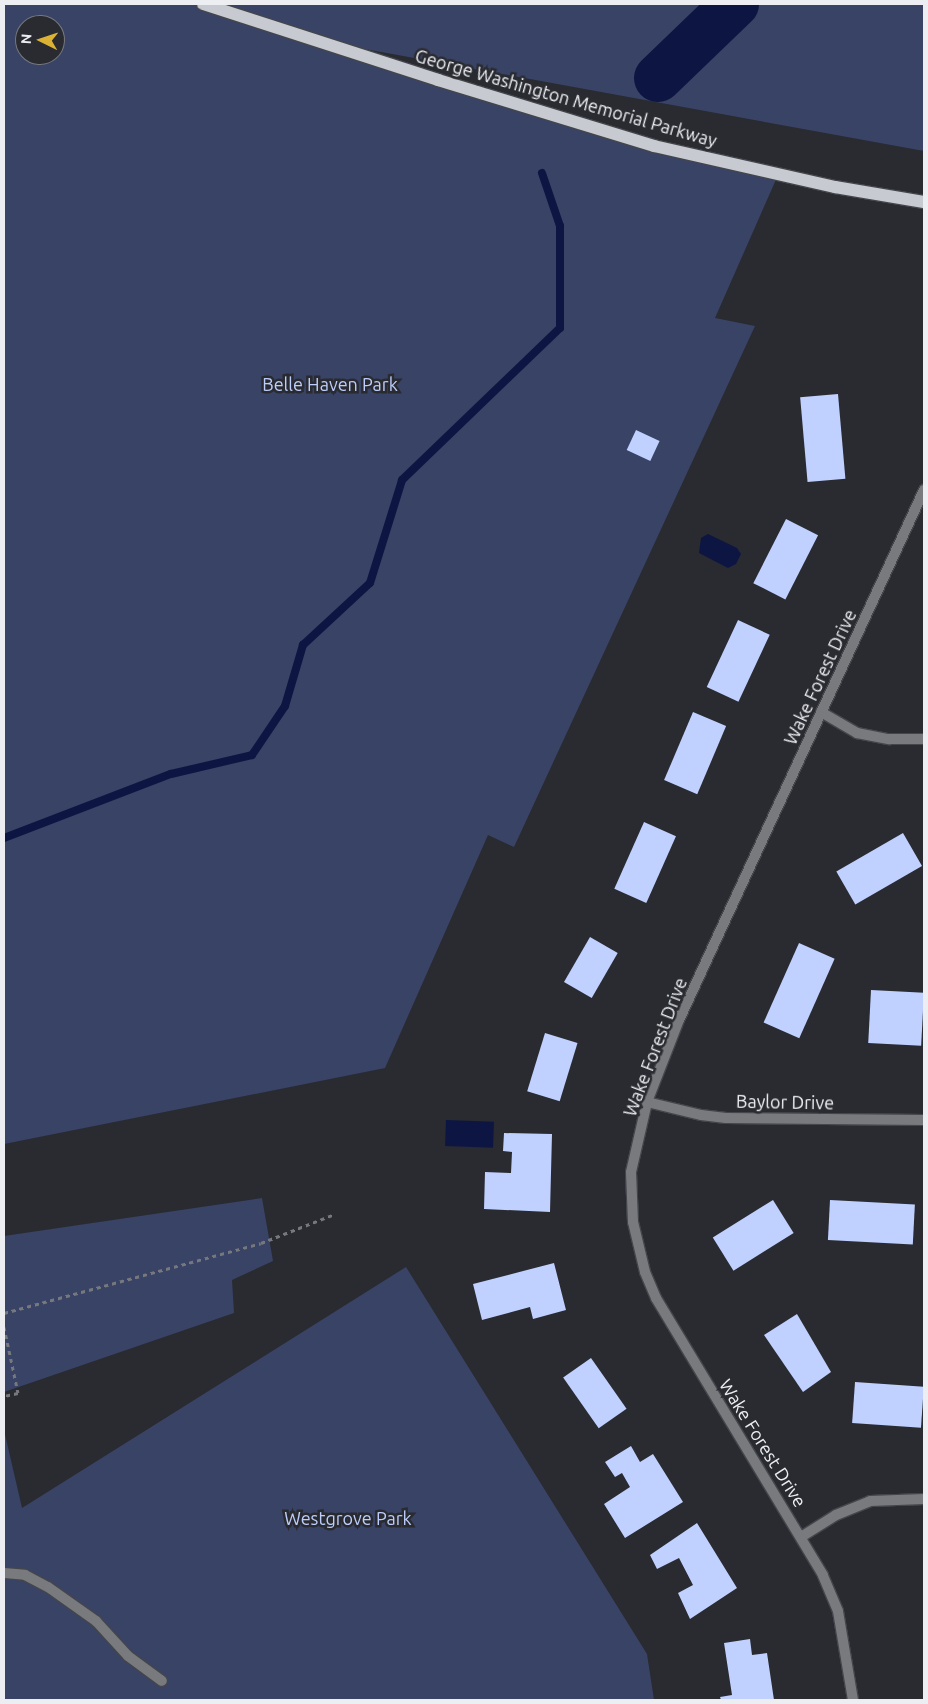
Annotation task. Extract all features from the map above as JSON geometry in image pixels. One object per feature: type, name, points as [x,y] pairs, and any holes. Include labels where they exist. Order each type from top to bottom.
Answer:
[{"type":"main road","name":"George Washington Memorial Parkway","points":[[203,4],[438,80],[654,146],[835,187],[924,202]]},
{"type":"street","name":"Wake Forest Drive","points":[[853,1700],[838,1611],[802,1537],[666,1318],[645,1272],[633,1222],[631,1172],[647,1102],[678,1020],[924,490]]},
{"type":"street","points":[[821,712],[857,733],[889,739],[924,739]]},
{"type":"street","name":"Baylor Drive","points":[[647,1102],[700,1115],[726,1118],[924,1120]]},
{"type":"street","points":[[802,1537],[836,1515],[870,1501],[924,1499]]},
{"type":"street","points":[[4,1573],[25,1575],[48,1587],[96,1621],[128,1656],[162,1681]]},
{"type":"path","points":[[4,1313],[261,1243],[335,1214]]},
{"type":"path","points":[[4,1327],[18,1393],[4,1396]]},
{"type":"green space","name":"Belle Haven Park","points":[[4,4],[924,4],[924,151],[321,41],[778,175],[715,318],[755,326],[514,847],[488,835],[385,1068],[4,1144]]},
{"type":"green space","points":[[262,1198],[273,1261],[232,1280],[234,1313],[4,1392],[4,1236]]},
{"type":"green space","name":"Westgrove Park","points":[[406,1267],[647,1654],[654,1700],[4,1700],[4,1430],[22,1508]]},
{"type":"shaded area","points":[[708,534],[737,548],[741,554],[736,564],[728,568],[699,553],[701,538]]},
{"type":"shaded area","points":[[446,1120],[494,1122],[493,1148],[445,1146]]},
{"type":"building","points":[[838,394],[845,479],[808,482],[800,397]]},
{"type":"building","points":[[636,430],[660,441],[650,461],[627,450]]},
{"type":"building","points":[[786,519],[818,535],[785,599],[753,583]]},
{"type":"building","points":[[738,620],[770,635],[738,702],[707,687]]},
{"type":"building","points":[[693,712],[726,726],[697,794],[664,780]]},
{"type":"building","points":[[644,822],[676,836],[646,903],[614,889]]},
{"type":"building","points":[[903,833],[922,866],[855,904],[836,872]]},
{"type":"building","points":[[590,937],[618,953],[592,998],[564,982]]},
{"type":"building","points":[[799,943],[835,959],[799,1038],[764,1022]]},
{"type":"building","points":[[871,990],[924,993],[921,1046],[868,1043]]},
{"type":"building","points":[[545,1033],[578,1043],[560,1101],[527,1091]]},
{"type":"building","points":[[504,1133],[552,1134],[550,1212],[484,1209],[485,1172],[511,1173],[512,1152],[503,1151]]},
{"type":"building","points":[[773,1200],[794,1233],[733,1271],[713,1238]]},
{"type":"building","points":[[830,1200],[915,1204],[913,1244],[828,1240]]},
{"type":"building","points":[[554,1263],[566,1310],[533,1319],[530,1307],[482,1320],[473,1284]]},
{"type":"building","points":[[797,1314],[831,1372],[803,1392],[764,1335]]},
{"type":"building","points":[[591,1358],[627,1409],[599,1428],[563,1378]]},
{"type":"building","points":[[855,1382],[924,1387],[921,1428],[852,1423]]},
{"type":"building","points":[[631,1446],[640,1462],[653,1454],[683,1502],[625,1538],[604,1504],[630,1487],[622,1473],[615,1477],[605,1462]]},
{"type":"building","points":[[697,1523],[737,1588],[690,1619],[678,1593],[693,1585],[679,1558],[657,1569],[650,1555]]},
{"type":"building","points":[[750,1639],[752,1655],[767,1653],[774,1700],[721,1700],[720,1697],[732,1695],[724,1643]]},
{"type":"waterway","points":[[658,78],[735,4]]},
{"type":"waterway","points":[[4,838],[171,774],[252,755],[285,706],[303,645],[370,583],[402,480],[560,328],[560,226],[542,173]]}]
